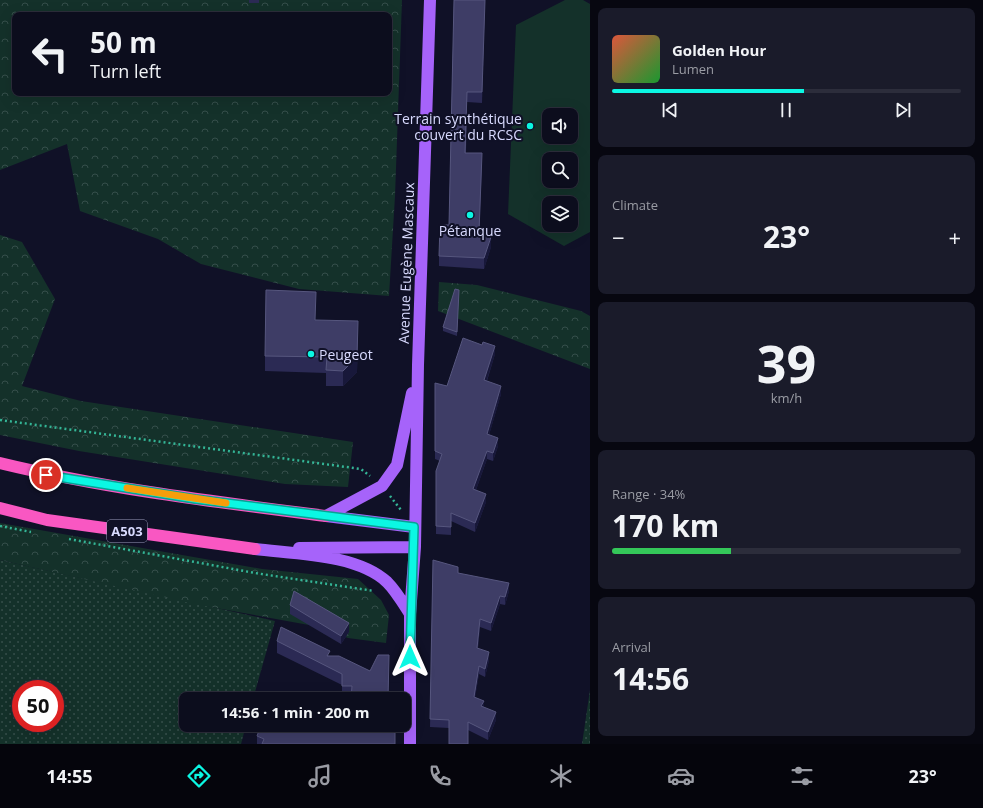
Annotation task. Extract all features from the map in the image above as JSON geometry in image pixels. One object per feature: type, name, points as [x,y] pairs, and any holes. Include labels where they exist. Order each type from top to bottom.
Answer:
[{"type":"highway","points":[[0,464],[46,475],[180,497],[326,516]]},
{"type":"highway","name":"A503","points":[[0,508],[47,520],[256,549]]},
{"type":"main road","name":"Avenue Eugène Mascaux","points":[[410,744],[410,614],[415,547],[414,527],[418,365],[430,0]]},
{"type":"main road","points":[[326,516],[382,486],[397,465],[418,365]]},
{"type":"main road","points":[[326,516],[414,527]]},
{"type":"main road","name":"A503","points":[[256,549],[415,547]]},
{"type":"main road","points":[[256,549],[330,559],[361,566],[386,582],[410,614]]},
{"type":"path","points":[[0,420],[361,469],[382,486],[414,527]]},
{"type":"path","points":[[0,526],[39,534]]},
{"type":"path","points":[[62,538],[255,573],[377,592],[386,582]]},
{"type":"green space","points":[[0,0],[402,0],[395,196],[389,296],[299,289],[201,264],[158,239],[80,211],[67,144],[0,170]]},
{"type":"green space","name":"Terrain synthétique couvert du RCSC","points":[[565,0],[583,0],[590,4],[590,232],[564,246],[508,214],[516,25]]},
{"type":"green space","points":[[0,235],[22,242],[55,299],[22,386],[81,401],[353,442],[348,487],[285,484],[79,451],[0,435]]},
{"type":"green space","points":[[439,282],[477,285],[581,311],[590,316],[590,369],[438,311]]},
{"type":"green space","points":[[0,523],[262,569],[358,579],[381,600],[389,615],[386,643],[348,638],[320,627],[194,604],[0,560]]},
{"type":"green space","points":[[0,560],[275,621],[255,692],[179,692],[179,732],[244,732],[241,744],[0,744]]},
{"type":"green space","points":[[590,690],[590,744],[582,744]]},
{"type":"building","points":[[454,0],[485,0],[482,92],[467,92],[465,153],[482,153],[479,232],[491,237],[484,258],[439,256],[440,225],[449,225]]},
{"type":"building","points":[[455,289],[459,290],[457,332],[443,327]]},
{"type":"building","points":[[266,290],[316,292],[315,320],[358,321],[357,357],[343,371],[326,370],[327,357],[265,356]]},
{"type":"building","points":[[463,338],[482,345],[483,342],[495,346],[484,380],[501,386],[487,434],[498,438],[493,453],[487,451],[473,489],[486,494],[475,523],[451,513],[451,527],[436,526],[436,471],[442,454],[435,451],[435,383],[447,386]]},
{"type":"building","points":[[433,560],[458,567],[458,573],[509,583],[505,597],[500,596],[491,623],[480,619],[477,648],[489,652],[485,669],[479,666],[474,697],[484,701],[481,706],[496,712],[488,732],[468,722],[468,744],[449,744],[449,720],[430,719]]},
{"type":"building","points":[[294,591],[349,623],[341,636],[290,605]]},
{"type":"building","points":[[281,627],[330,651],[327,656],[339,656],[370,671],[378,655],[389,655],[388,692],[352,692],[352,686],[342,686],[342,674],[277,641]]},
{"type":"building","points":[[258,732],[395,732],[395,744],[262,744],[264,739],[257,736]]},
{"type":"slow traffic","points":[[127,488],[226,503]]},
{"type":"place","name":"Terrain synthétique couvert du RCSC","points":[[530,126]]},
{"type":"place","name":"Pétanque","points":[[470,215]]},
{"type":"place","name":"Peugeot","points":[[311,354]]},
{"type":"route","points":[[46,475],[195,499],[414,527],[415,547],[410,614],[410,657]]}]
